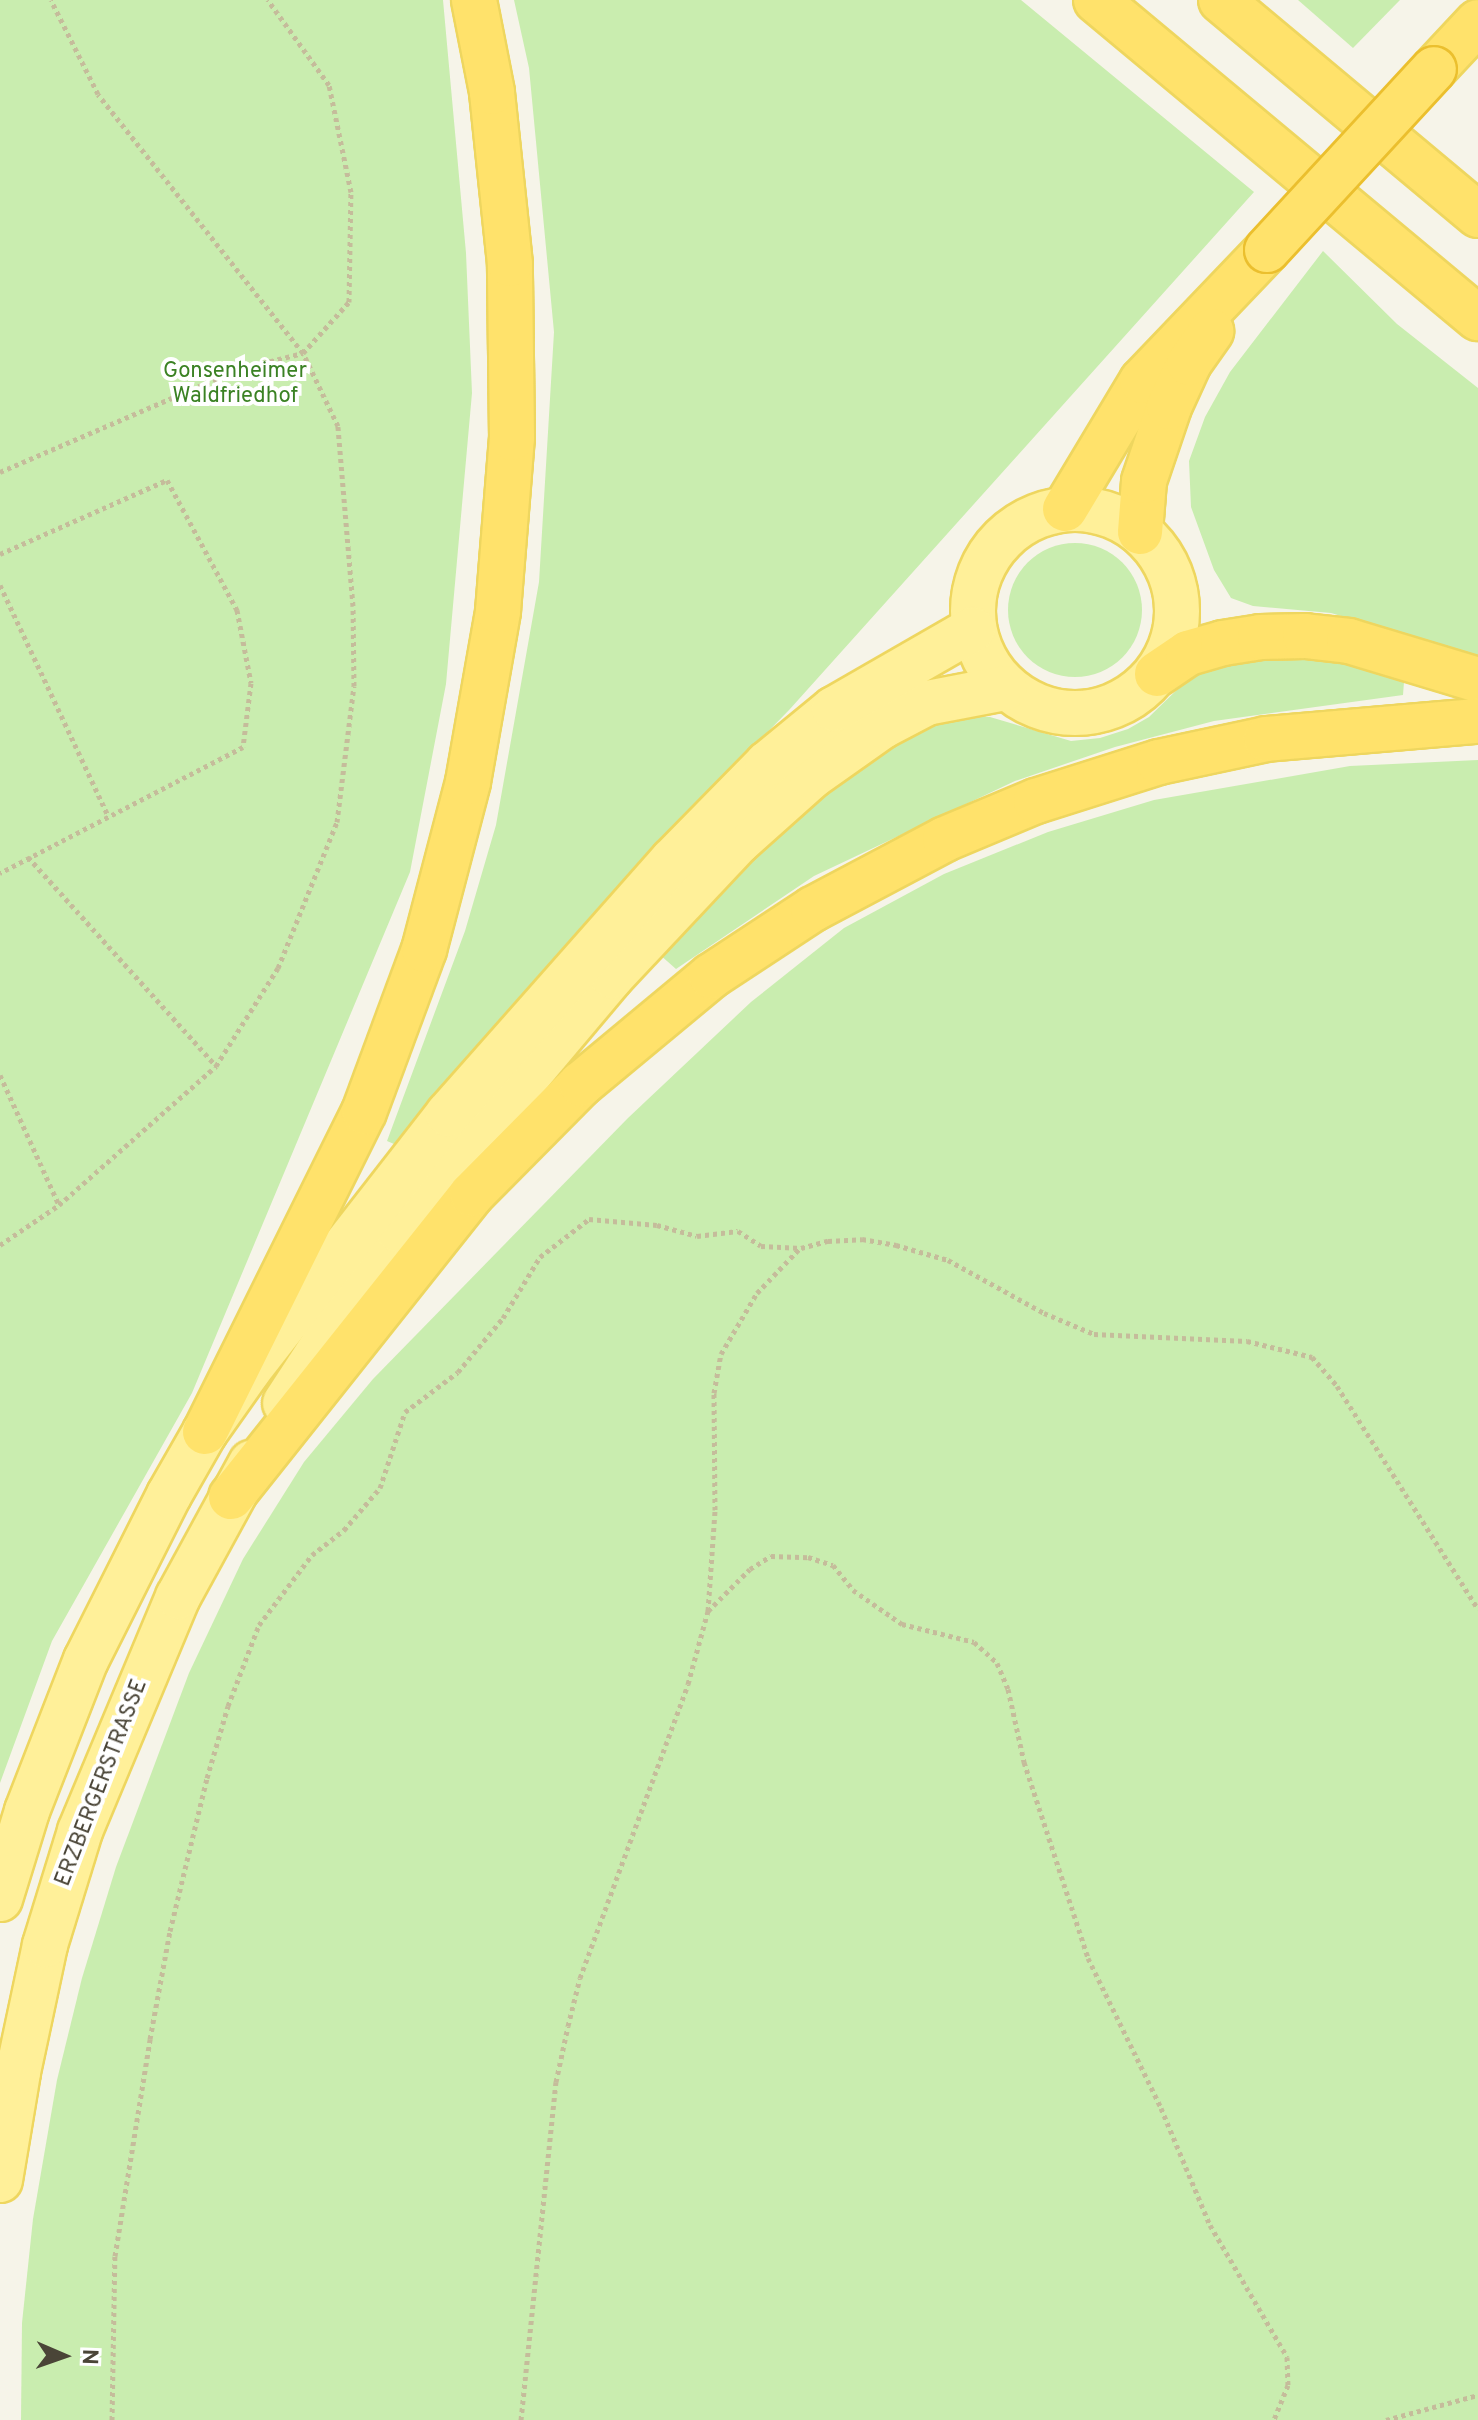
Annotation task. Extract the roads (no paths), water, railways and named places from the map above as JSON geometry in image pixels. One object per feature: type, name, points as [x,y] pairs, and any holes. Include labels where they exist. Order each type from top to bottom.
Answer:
[{"type":"highway","points":[[205,1432],[364,1112],[424,950],[468,782],[498,611],[512,438],[510,264],[492,92],[474,0]]},
{"type":"highway","points":[[1096,0],[1478,318]]},
{"type":"highway","points":[[1221,0],[1478,215]]},
{"type":"highway","points":[[1065,509],[1142,381],[1478,22]]},
{"type":"highway","points":[[1140,532],[1144,481],[1169,407],[1189,363],[1267,250]]},
{"type":"highway","points":[[1157,674],[1188,653],[1223,643],[1260,637],[1305,636],[1349,641],[1478,680]]},
{"type":"highway","points":[[231,1497],[314,1388],[482,1183],[581,1084],[711,976],[813,909],[945,839],[1036,801],[1159,762],[1266,739],[1478,721]]},
{"type":"main road","points":[[1065,509],[1092,509],[1118,518],[1140,532],[1161,555],[1174,585],[1178,616],[1172,647],[1157,674],[1132,697],[1100,711],[1067,714],[1034,706],[1005,688],[985,660],[973,629],[973,595],[984,563],[1004,536],[1033,517],[1065,509]]},
{"type":"main road","points":[[0,1899],[27,1811],[86,1660],[144,1541],[205,1432],[248,1371],[448,1114],[672,861],[767,764],[834,709],[973,629]]},
{"type":"main road","name":"ERZBERGERSTRASSE","points":[[0,2180],[18,2072],[45,1945],[80,1831],[178,1597],[279,1412],[398,1230],[612,976],[738,842],[812,776],[883,726],[927,703],[1005,688]]},
{"type":"park label","name":"Gonsenheimer Waldfriedhof","points":[[235,384]]}]
